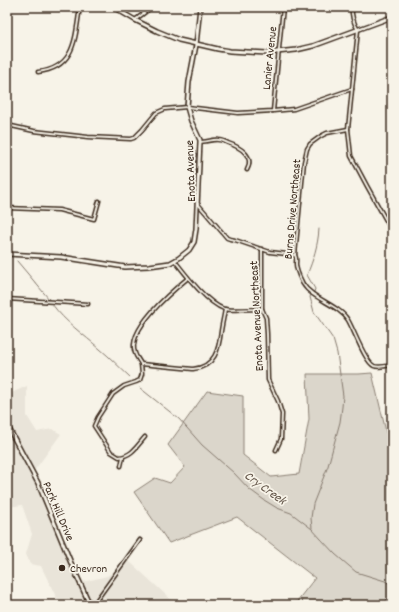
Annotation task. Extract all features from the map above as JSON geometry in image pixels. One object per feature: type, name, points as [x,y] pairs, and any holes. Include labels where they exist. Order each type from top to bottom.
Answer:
[{"type":"street","points":[[38,72],[54,68],[69,55],[74,43],[80,7]]},
{"type":"street","points":[[113,7],[135,20],[170,37],[196,45],[230,51],[267,53],[296,50],[313,46],[392,17]]},
{"type":"street","points":[[135,20],[152,7]]},
{"type":"street","points":[[187,107],[200,7]]},
{"type":"street","name":"Lanier Avenue","points":[[273,111],[283,7]]},
{"type":"street","points":[[352,7],[353,23],[358,30],[348,129],[351,156],[392,230]]},
{"type":"street","points":[[7,125],[34,132],[131,139],[142,130],[159,111],[187,107],[238,113],[294,109],[352,89]]},
{"type":"street","name":"Enota Avenue","points":[[187,107],[200,140],[198,204],[227,238],[270,252],[295,255]]},
{"type":"street","name":"Burns Drive Northeast","points":[[348,129],[327,133],[310,144],[307,149],[304,162],[295,255],[297,257],[297,270],[304,286],[309,291],[348,319],[370,363],[373,366],[379,367],[392,365]]},
{"type":"street","points":[[200,142],[219,139],[239,148],[248,156],[249,167],[247,170]]},
{"type":"street","points":[[7,208],[59,210],[94,219],[99,200]]},
{"type":"street","points":[[7,254],[72,258],[125,267],[170,263],[189,250],[194,242],[198,204]]},
{"type":"street","name":"Enota Avenue Northeast","points":[[262,249],[262,310],[266,318],[268,380],[278,401],[282,414],[281,439],[276,450]]},
{"type":"street","points":[[175,261],[188,278],[215,304],[225,309],[262,310]]},
{"type":"street","points":[[145,437],[130,454],[119,457],[111,452],[94,426],[98,416],[113,394],[124,386],[140,380],[142,374],[141,364],[134,352],[134,340],[148,317],[168,294],[188,278]]},
{"type":"street","points":[[7,299],[88,304]]},
{"type":"street","points":[[141,364],[197,369],[207,364],[212,360],[217,351],[225,309]]},
{"type":"street","name":"Park Hill Drive","points":[[7,425],[38,483],[69,557],[92,605]]},
{"type":"street","points":[[121,466],[123,457]]},
{"type":"street","points":[[92,605],[140,540]]},
{"type":"shaded area","points":[[372,373],[392,457],[392,605],[347,605],[343,601],[338,605],[294,605],[315,578],[237,517],[169,543],[134,492],[155,478],[170,483],[185,467],[168,445],[207,391],[243,396],[243,455],[271,477],[299,474],[309,419],[307,374]]},
{"type":"shaded area","points":[[27,386],[27,416],[37,432],[52,429],[61,434],[34,471],[79,583],[107,576],[129,561],[177,605],[60,605],[41,566],[30,564],[26,554],[32,534],[22,505],[8,507],[7,505],[7,395]]},
{"type":"waterway","points":[[314,292],[315,289],[307,275],[315,253],[319,229]]},
{"type":"waterway","name":"Cry Creek","points":[[17,261],[49,299]]},
{"type":"waterway","points":[[311,295],[310,297],[314,312],[333,339],[337,353],[343,396],[340,422],[328,466],[313,504],[311,518],[312,528]]},
{"type":"waterway","name":"Cry Creek","points":[[52,304],[57,311],[130,377]]},
{"type":"waterway","name":"Cry Creek","points":[[140,388],[179,419],[202,445],[234,473],[249,489],[277,508],[291,513],[312,529],[335,554],[356,572],[385,581],[392,585]]},
{"type":"place","name":"Chevron","points":[[62,568]]}]
